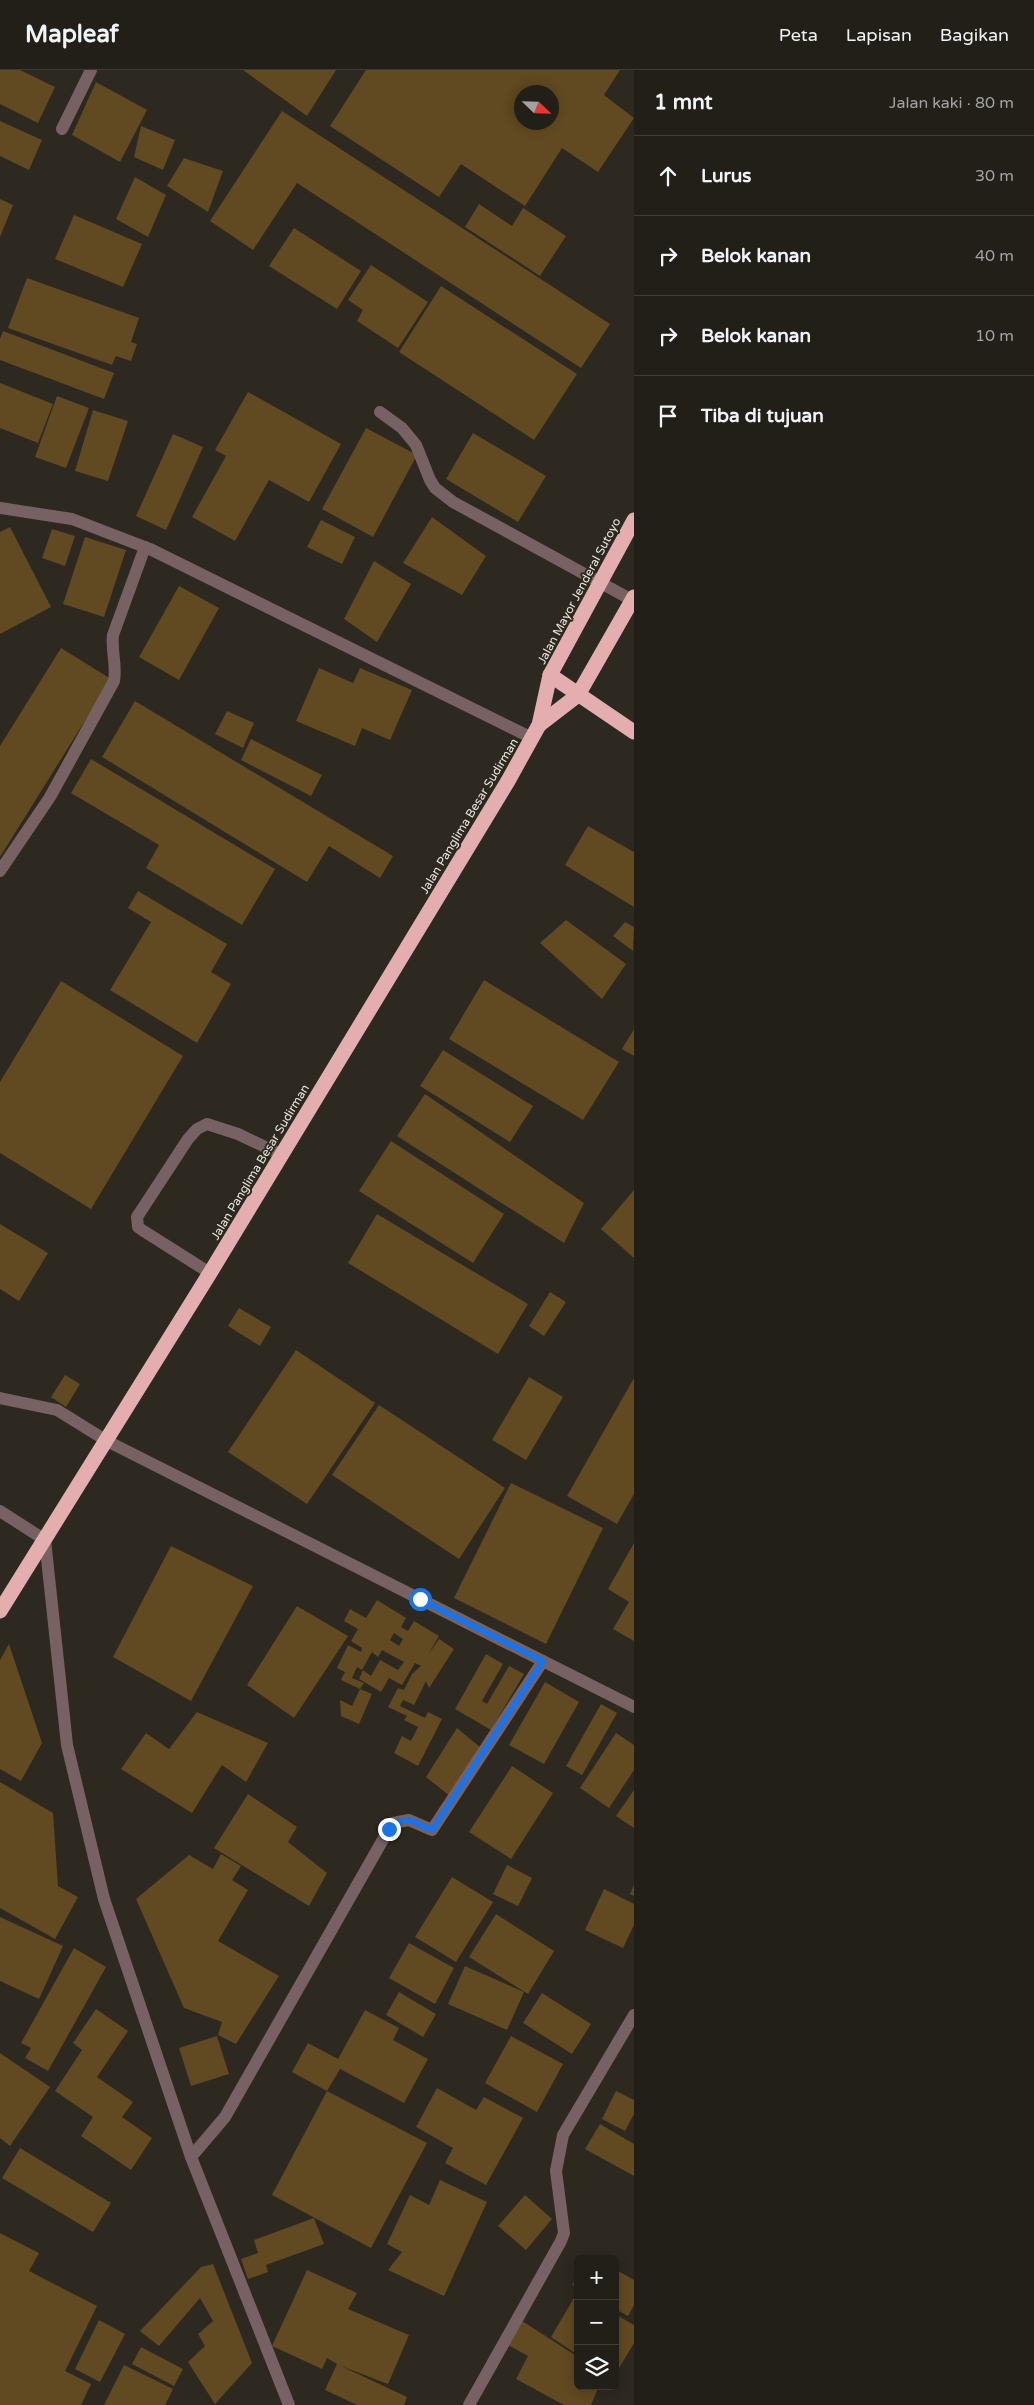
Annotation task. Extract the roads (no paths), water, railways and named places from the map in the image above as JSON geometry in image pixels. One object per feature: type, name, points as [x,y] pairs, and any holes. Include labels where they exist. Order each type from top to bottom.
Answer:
[{"type":"highway","name":"Jalan Mayor Jenderal Sutoyo","points":[[550,676],[634,520]]},
{"type":"highway","points":[[578,694],[633,599]]},
{"type":"highway","name":"Jalan Panglima Besar Sudirman","points":[[536,732],[550,676]]},
{"type":"highway","points":[[550,676],[634,732]]},
{"type":"highway","name":"Jalan Panglima Besar Sudirman","points":[[0,1611],[107,1441],[282,1155],[536,732],[578,694]]},
{"type":"street","points":[[62,129],[91,70]]},
{"type":"street","points":[[380,412],[402,428],[416,445],[430,480],[441,493],[453,502],[506,529],[599,583],[633,599]]},
{"type":"street","points":[[0,508],[72,519],[145,547],[536,732]]},
{"type":"street","points":[[0,871],[50,797],[114,682],[117,667],[112,646],[113,635],[145,547]]},
{"type":"street","points":[[210,1273],[138,1227],[137,1217],[188,1139],[197,1129],[207,1124],[238,1134],[282,1155]]},
{"type":"street","points":[[0,1398],[58,1410],[107,1441],[634,1707]]},
{"type":"street","points":[[0,1511],[45,1540],[69,1755],[104,1899],[191,2157],[288,2405]]},
{"type":"street","points":[[191,2157],[226,2117],[393,1823],[410,1820],[432,1830],[543,1661]]},
{"type":"street","points":[[469,2405],[561,2241],[564,2232],[556,2171],[563,2135],[634,2015]]}]
